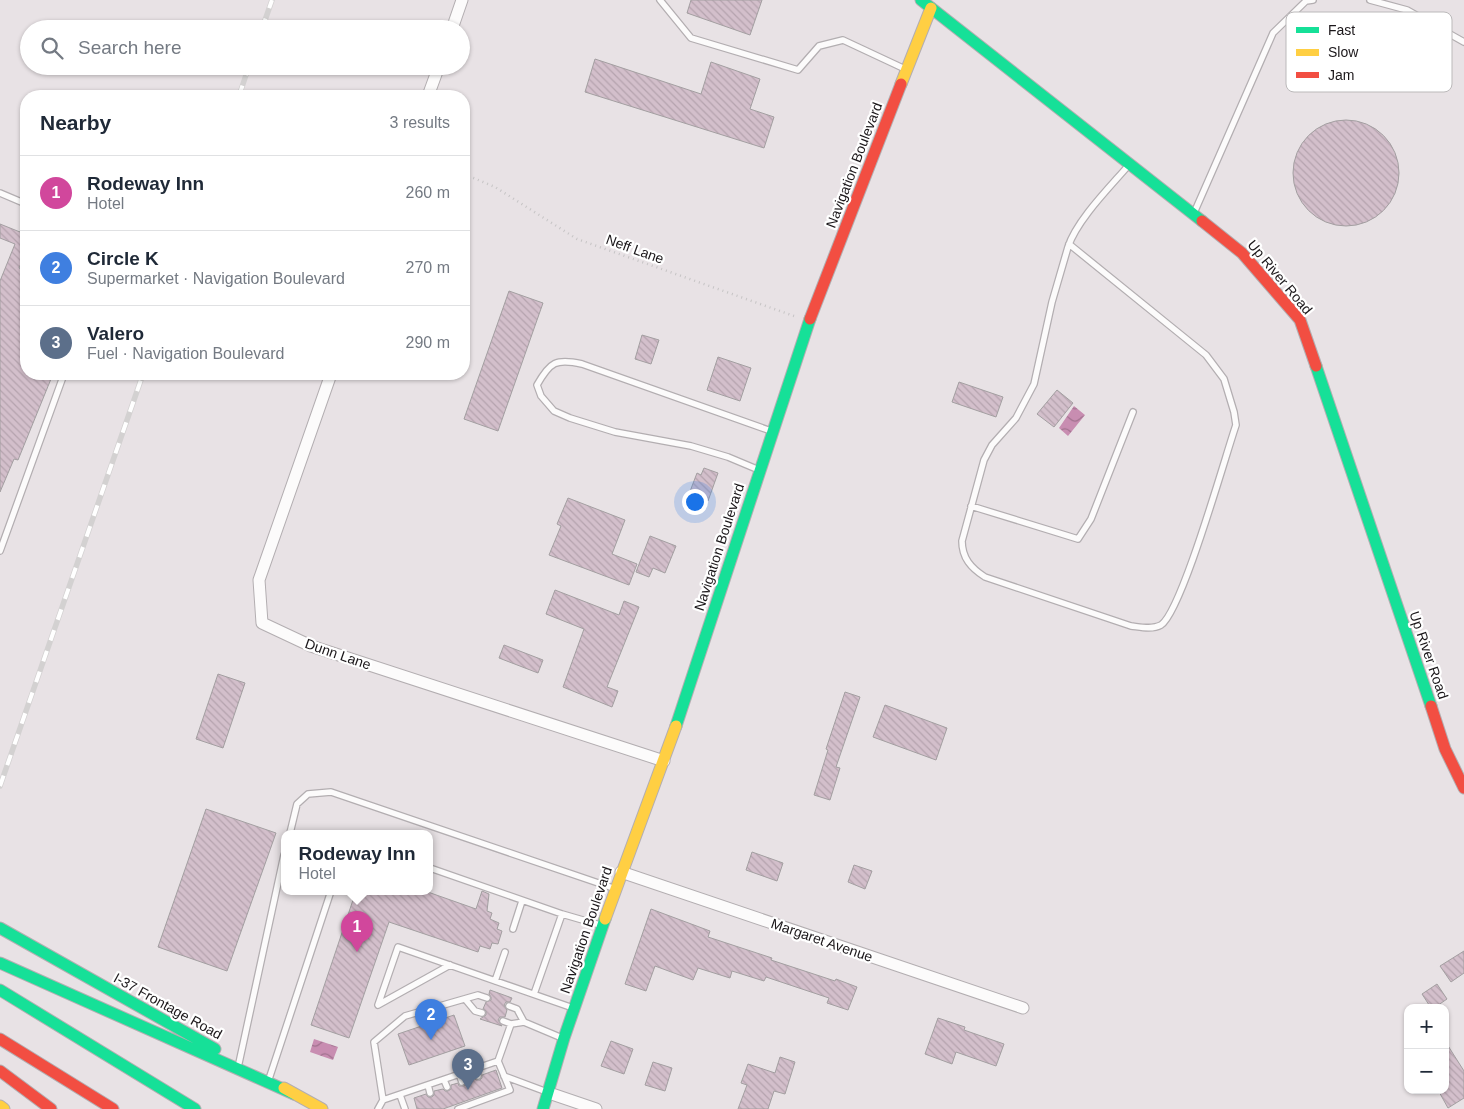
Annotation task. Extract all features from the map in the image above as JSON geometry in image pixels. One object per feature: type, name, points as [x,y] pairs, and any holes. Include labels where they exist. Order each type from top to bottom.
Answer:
[{"type":"main road","name":"Up River Road","points":[[921,0],[934,4],[1129,164],[1242,253],[1300,320],[1445,749],[1464,788]]},
{"type":"main road","name":"Navigation Boulevard","points":[[543,1109],[564,1038],[602,926],[664,761],[809,321],[934,4]]},
{"type":"main road","name":"I-37 Frontage Road","points":[[4,930],[322,1109]]},
{"type":"main road","points":[[4,964],[294,1094]]},
{"type":"main road","points":[[0,990],[195,1109]]},
{"type":"main road","points":[[0,1039],[113,1109]]},
{"type":"main road","points":[[0,1071],[51,1109]]},
{"type":"main road","points":[[0,1106],[4,1109]]},
{"type":"street","points":[[455,20],[462,0]]},
{"type":"street","points":[[430,90],[436,75]]},
{"type":"street","name":"Dunn Lane","points":[[330,380],[259,580],[262,623],[311,646],[664,761]]},
{"type":"street","name":"Margaret Avenue","points":[[621,872],[1023,1008]]},
{"type":"street","points":[[548,1093],[596,1109]]},
{"type":"lane","points":[[660,0],[691,38],[798,70],[820,46],[843,40],[907,70]]},
{"type":"lane","points":[[1295,12],[1306,1],[1314,0]]},
{"type":"lane","points":[[1370,0],[1411,12]]},
{"type":"lane","points":[[1194,214],[1273,33],[1286,20]]},
{"type":"lane","points":[[1452,35],[1464,42]]},
{"type":"lane","points":[[1069,244],[1206,355],[1224,379],[1234,412],[1236,425],[1186,579],[1172,612],[1161,625],[1149,628],[1131,626],[1006,586],[976,571],[967,561],[962,551],[962,541],[984,460],[992,445],[1016,418],[1034,384],[1052,302],[1069,244],[1082,222],[1129,164]]},
{"type":"lane","points":[[0,193],[20,201]]},
{"type":"lane","points":[[760,470],[728,457],[691,446],[615,432],[570,418],[554,411],[541,396],[537,384],[546,368],[555,362],[566,360],[773,432]]},
{"type":"lane","points":[[0,548],[62,380]]},
{"type":"lane","points":[[971,506],[1078,539],[1091,519],[1133,412]]},
{"type":"lane","points":[[291,830],[297,804],[308,794],[331,792],[615,889]]},
{"type":"lane","points":[[239,1063],[281,869]]},
{"type":"lane","points":[[433,869],[522,901],[602,926]]},
{"type":"lane","points":[[269,1080],[330,895]]},
{"type":"lane","points":[[513,929],[522,901]]},
{"type":"lane","points":[[534,994],[562,914]]},
{"type":"lane","points":[[450,965],[378,1006],[398,947],[495,980],[575,1009]]},
{"type":"lane","points":[[495,980],[505,952]]},
{"type":"lane","points":[[378,1109],[383,1100],[374,1042],[406,1016],[478,995],[487,998]]},
{"type":"lane","points":[[465,999],[475,1011],[482,1014]]},
{"type":"lane","points":[[509,1006],[516,1009],[524,1022]]},
{"type":"lane","points":[[504,1021],[511,1024],[524,1022],[564,1038]]},
{"type":"lane","points":[[455,1108],[486,1096],[510,1090],[498,1061],[511,1024]]},
{"type":"lane","points":[[383,1100],[498,1061]]},
{"type":"lane","points":[[476,1068],[478,1076]]},
{"type":"lane","points":[[459,1074],[462,1082]]},
{"type":"lane","points":[[504,1076],[548,1093]]},
{"type":"lane","points":[[444,1080],[447,1087]]},
{"type":"lane","points":[[428,1085],[430,1093]]},
{"type":"lane","points":[[400,1095],[405,1109]]},
{"type":"path","name":"Neff Lane","points":[[470,177],[495,188],[577,239],[809,321]]},
{"type":"water","points":[[1074,406],[1085,415],[1068,436],[1059,428]]},
{"type":"water","points":[[314,1039],[338,1047],[333,1060],[310,1052]]},
{"type":"building","points":[[691,0],[762,0],[750,35],[687,13]]},
{"type":"building","points":[[595,59],[701,94],[711,62],[760,79],[750,109],[774,117],[764,148],[585,92]]},
{"type":"building","points":[[1346,120],[1366,124],[1384,135],[1395,153],[1399,173],[1395,193],[1384,211],[1366,222],[1346,226],[1326,222],[1308,211],[1297,193],[1293,173],[1297,153],[1308,135],[1326,124]]},
{"type":"building","points":[[0,224],[20,232],[20,380],[51,380],[18,460],[14,459],[0,492],[0,281],[15,244],[0,238]]},
{"type":"building","points":[[509,291],[543,303],[498,431],[464,419]]},
{"type":"building","points":[[642,335],[659,340],[651,364],[635,359]]},
{"type":"building","points":[[718,357],[751,368],[740,401],[707,390]]},
{"type":"building","points":[[959,382],[1003,397],[996,417],[952,402]]},
{"type":"building","points":[[1057,390],[1073,403],[1054,427],[1037,414]]},
{"type":"building","points":[[704,468],[718,473],[708,501],[689,494],[697,473],[701,475]]},
{"type":"building","points":[[568,498],[625,520],[612,554],[637,564],[629,585],[549,555],[561,526],[557,524]]},
{"type":"building","points":[[650,536],[676,546],[665,573],[653,568],[649,577],[636,572]]},
{"type":"building","points":[[555,590],[619,615],[624,601],[639,607],[607,687],[618,691],[612,707],[563,687],[584,629],[546,614]]},
{"type":"building","points":[[504,645],[543,660],[538,673],[499,658]]},
{"type":"building","points":[[218,674],[245,683],[223,748],[196,739]]},
{"type":"building","points":[[845,692],[860,697],[836,767],[840,768],[830,800],[814,795],[828,750],[826,749]]},
{"type":"building","points":[[885,705],[947,728],[936,760],[873,737]]},
{"type":"building","points":[[206,809],[276,833],[227,971],[158,947]]},
{"type":"building","points":[[752,852],[783,863],[777,881],[746,870]]},
{"type":"building","points":[[854,865],[872,871],[865,889],[848,882]]},
{"type":"building","points":[[482,891],[489,894],[487,911],[492,913],[490,919],[499,923],[497,929],[502,931],[498,944],[492,943],[490,949],[480,946],[478,952],[389,922],[349,1038],[311,1025],[355,895],[433,894],[476,909]]},
{"type":"building","points":[[651,909],[710,931],[708,937],[772,958],[771,960],[857,987],[848,1010],[827,1003],[829,998],[766,977],[764,981],[732,971],[730,978],[698,968],[693,980],[655,966],[646,991],[625,984]]},
{"type":"building","points":[[1464,951],[1464,973],[1451,982],[1440,966]]},
{"type":"building","points":[[1437,984],[1447,999],[1440,1004],[1428,1004],[1422,994]]},
{"type":"building","points":[[490,990],[512,998],[510,1002],[506,1002],[504,1005],[507,1010],[505,1017],[500,1017],[498,1020],[502,1026],[480,1019],[486,1015],[486,1011],[483,1009],[486,1002],[491,1000]]},
{"type":"building","points":[[454,1015],[465,1046],[409,1065],[398,1034]]},
{"type":"building","points":[[938,1018],[965,1027],[964,1030],[1004,1044],[996,1066],[956,1052],[952,1064],[925,1054]]},
{"type":"building","points":[[611,1041],[633,1049],[624,1074],[601,1066]]},
{"type":"building","points":[[1449,1047],[1464,1071],[1464,1098],[1448,1108],[1440,1094],[1449,1094]]},
{"type":"building","points":[[780,1057],[795,1062],[785,1094],[774,1091],[768,1109],[738,1109],[747,1085],[741,1083],[748,1064],[775,1073]]},
{"type":"building","points":[[653,1062],[672,1068],[665,1091],[645,1085]]},
{"type":"building","points":[[496,1070],[502,1088],[443,1109],[417,1109],[414,1098],[426,1094],[428,1097],[432,1097],[434,1091],[443,1089],[448,1091],[451,1089],[451,1085],[458,1083],[459,1086],[466,1085],[466,1080],[474,1078],[480,1080],[482,1075]]},
{"type":"railway","points":[[265,20],[272,0]]},
{"type":"railway","points":[[241,90],[246,75]]},
{"type":"railway","points":[[0,786],[141,380]]},
{"type":"traffic: fast","points":[[921,0],[1202,221]]},
{"type":"traffic: fast","points":[[676,726],[810,319]]},
{"type":"traffic: fast","points":[[1316,366],[1431,706]]},
{"type":"traffic: fast","points":[[543,1109],[564,1038],[605,919]]},
{"type":"traffic: fast","points":[[0,928],[215,1049]]},
{"type":"traffic: fast","points":[[0,963],[294,1094]]},
{"type":"traffic: fast","points":[[0,990],[195,1109]]},
{"type":"traffic: slow","points":[[901,84],[931,8]]},
{"type":"traffic: slow","points":[[605,919],[676,726]]},
{"type":"traffic: slow","points":[[284,1088],[322,1109]]},
{"type":"traffic: slow","points":[[0,1106],[4,1109]]},
{"type":"traffic: jam","points":[[810,319],[901,84]]},
{"type":"traffic: jam","points":[[1202,221],[1242,253],[1300,320],[1316,366]]},
{"type":"traffic: jam","points":[[1431,706],[1445,749],[1464,788]]},
{"type":"traffic: jam","points":[[0,1039],[113,1109]]},
{"type":"traffic: jam","points":[[0,1071],[51,1109]]},
{"type":"place","name":"Rodeway Inn","points":[[357,952]]},
{"type":"place","name":"Circle K","points":[[431,1040]]},
{"type":"place","name":"Valero","points":[[468,1090]]}]
